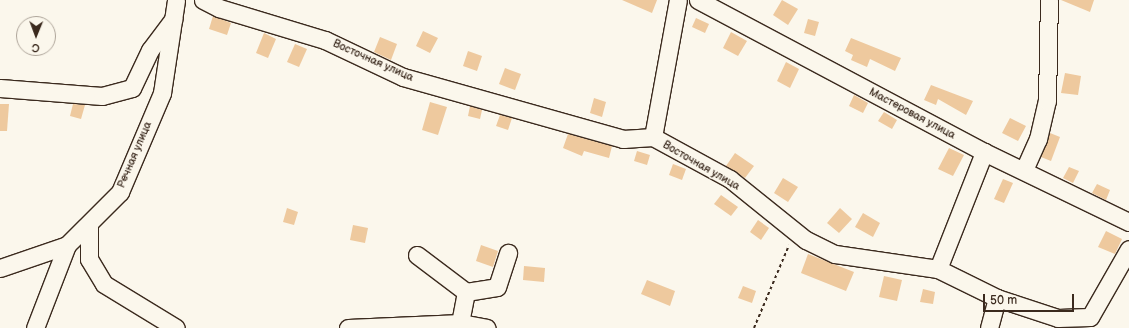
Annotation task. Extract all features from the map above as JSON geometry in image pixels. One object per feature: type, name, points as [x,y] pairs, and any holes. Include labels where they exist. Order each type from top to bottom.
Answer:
[{"type":"street","name":"Речная улица","points":[[0,268],[67,245],[89,226],[120,192],[162,93],[176,0]]},
{"type":"street","name":"Восточная улица","points":[[203,0],[219,8],[325,40],[404,77],[623,139],[653,138],[730,179],[795,231],[836,254],[938,269],[997,298],[1058,318],[1090,317],[1129,249]]},
{"type":"street","points":[[653,138],[678,0]]},
{"type":"street","name":"Мастеровая улица","points":[[698,0],[984,152],[1129,222]]},
{"type":"street","points":[[1024,170],[1038,139],[1047,101],[1049,0]]},
{"type":"street","points":[[0,88],[102,96],[132,88],[150,50],[174,18]]},
{"type":"street","points":[[938,269],[984,152]]},
{"type":"street","points":[[89,226],[89,259],[104,284],[176,328]]},
{"type":"street","points":[[35,328],[67,245]]},
{"type":"street","points":[[418,255],[466,292],[497,287],[508,253]]},
{"type":"street","points":[[460,326],[466,292]]},
{"type":"street","points":[[989,328],[997,298]]},
{"type":"street","points":[[348,328],[460,326],[487,328]]},
{"type":"path","points":[[754,328],[795,231]]},
{"type":"building","points":[[622,0],[657,0],[652,13]]},
{"type":"building","points":[[782,0],[798,9],[788,25],[773,15]]},
{"type":"building","points":[[1061,0],[1094,0],[1090,12]]},
{"type":"building","points":[[213,16],[231,23],[227,35],[209,29]]},
{"type":"building","points":[[696,18],[709,24],[705,33],[692,27]]},
{"type":"building","points":[[808,19],[819,22],[815,36],[804,33]]},
{"type":"building","points":[[423,31],[438,38],[430,53],[416,46]]},
{"type":"building","points":[[731,32],[747,41],[738,56],[723,48]]},
{"type":"building","points":[[264,33],[276,39],[268,58],[256,53]]},
{"type":"building","points":[[380,37],[397,44],[391,60],[374,52]]},
{"type":"building","points":[[851,38],[901,58],[895,71],[870,59],[867,67],[851,60],[853,55],[845,51]]},
{"type":"building","points":[[295,44],[307,49],[299,67],[287,62]]},
{"type":"building","points":[[468,51],[482,56],[477,71],[463,66]]},
{"type":"building","points":[[786,62],[799,69],[790,88],[777,81]]},
{"type":"building","points":[[505,68],[521,74],[515,90],[499,84]]},
{"type":"building","points":[[1065,73],[1081,76],[1078,95],[1061,93]]},
{"type":"building","points":[[931,85],[973,101],[966,115],[938,99],[936,105],[924,100]]},
{"type":"building","points":[[854,95],[868,103],[863,113],[849,106]]},
{"type":"building","points":[[594,98],[606,102],[602,117],[590,113]]},
{"type":"building","points":[[430,102],[447,107],[438,135],[422,130]]},
{"type":"building","points":[[0,104],[9,104],[7,131],[0,131]]},
{"type":"building","points":[[73,104],[85,105],[81,119],[70,116]]},
{"type":"building","points":[[470,106],[482,110],[480,119],[468,116]]},
{"type":"building","points":[[884,112],[897,120],[892,129],[878,121]]},
{"type":"building","points":[[500,115],[512,118],[508,130],[496,126]]},
{"type":"building","points":[[1010,118],[1026,126],[1018,141],[1002,133]]},
{"type":"building","points":[[1050,133],[1060,137],[1051,161],[1041,157]]},
{"type":"building","points":[[568,134],[612,146],[609,158],[584,151],[582,156],[563,148]]},
{"type":"building","points":[[949,148],[964,155],[953,176],[938,169]]},
{"type":"building","points":[[637,151],[650,155],[647,165],[634,161]]},
{"type":"building","points":[[735,153],[754,166],[745,178],[726,166]]},
{"type":"building","points":[[673,164],[686,169],[682,180],[669,175]]},
{"type":"building","points":[[1069,167],[1079,171],[1073,183],[1063,178]]},
{"type":"building","points":[[783,178],[798,187],[788,202],[774,193]]},
{"type":"building","points":[[1003,179],[1013,183],[1004,203],[994,199]]},
{"type":"building","points":[[1097,184],[1110,190],[1106,200],[1092,193]]},
{"type":"building","points":[[721,195],[738,207],[731,216],[714,204]]},
{"type":"building","points":[[287,208],[298,212],[294,225],[283,222]]},
{"type":"building","points":[[840,208],[852,219],[839,233],[827,223]]},
{"type":"building","points":[[863,213],[880,223],[873,237],[855,227]]},
{"type":"building","points":[[758,220],[769,228],[761,240],[750,232]]},
{"type":"building","points":[[353,225],[368,228],[365,243],[350,240]]},
{"type":"building","points":[[1106,231],[1122,239],[1115,254],[1098,247]]},
{"type":"building","points":[[481,245],[498,251],[493,267],[476,261]]},
{"type":"building","points":[[808,254],[854,272],[846,291],[801,273]]},
{"type":"building","points":[[524,266],[545,268],[544,282],[523,280]]},
{"type":"building","points":[[884,276],[902,280],[897,301],[879,297]]},
{"type":"building","points":[[647,280],[675,291],[670,306],[641,294]]},
{"type":"building","points":[[743,286],[756,291],[752,303],[738,298]]},
{"type":"building","points":[[923,289],[935,292],[933,304],[920,302]]}]
